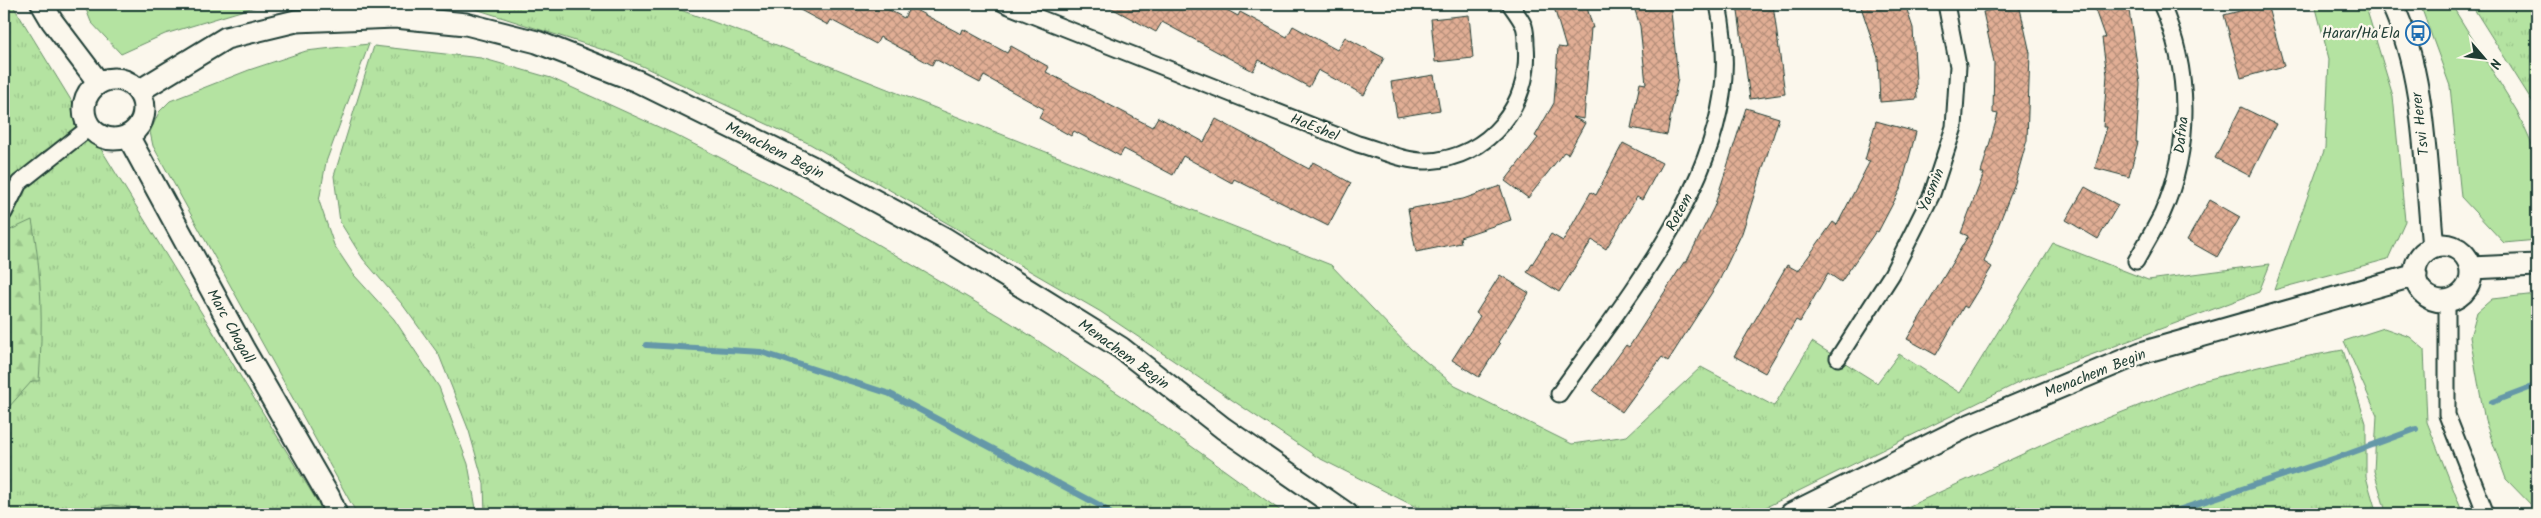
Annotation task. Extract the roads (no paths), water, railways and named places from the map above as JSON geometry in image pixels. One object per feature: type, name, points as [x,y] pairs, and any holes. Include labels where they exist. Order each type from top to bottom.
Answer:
[{"type":"street","points":[[42,4],[52,21],[98,83]]},
{"type":"street","name":"HaEshel","points":[[1004,4],[1358,144],[1396,156],[1428,161],[1467,154],[1495,132],[1518,102],[1528,66],[1524,27],[1510,4]]},
{"type":"street","name":"Rotem","points":[[1559,394],[1651,261],[1685,203],[1709,149],[1722,94],[1724,38],[1718,4]]},
{"type":"street","name":"Yasmin","points":[[1838,358],[1892,274],[1932,194],[1954,127],[1958,66],[1946,4]]},
{"type":"street","name":"Dafna","points":[[2136,261],[2162,213],[2180,157],[2185,118],[2182,72],[2172,29],[2161,4]]},
{"type":"street","name":"Tsvi Herer","points":[[2392,4],[2406,45],[2418,97],[2433,247]]},
{"type":"street","name":"Menachem Begin","points":[[139,91],[226,38],[296,21],[395,17],[466,24],[537,42],[637,81],[816,170],[944,238],[1121,348],[1223,428],[1303,486],[1347,514]]},
{"type":"street","points":[[107,80],[125,80],[139,91],[143,101],[142,121],[128,136],[112,139],[103,137],[90,127],[84,108],[91,90],[98,83],[107,80]]},
{"type":"street","points":[[4,213],[19,183],[90,127]]},
{"type":"street","name":"Marc Chagall","points":[[128,136],[243,348],[329,497],[336,514]]},
{"type":"street","points":[[2445,245],[2457,248],[2466,256],[2471,268],[2468,285],[2456,298],[2447,300],[2430,297],[2418,284],[2416,275],[2420,258],[2433,247],[2445,245]]},
{"type":"street","points":[[2471,268],[2537,265]]},
{"type":"street","name":"Menachem Begin","points":[[1791,514],[1970,425],[2141,353],[2416,275]]},
{"type":"street","points":[[2447,300],[2447,415],[2486,514]]},
{"type":"waterway","points":[[646,345],[761,352],[890,394],[1099,505],[1111,514]]},
{"type":"waterway","points":[[2492,402],[2537,385]]},
{"type":"waterway","points":[[2166,514],[2348,454],[2416,429]]},
{"type":"place","name":"Harar/Ha'Ela","points":[[2418,33]]}]
